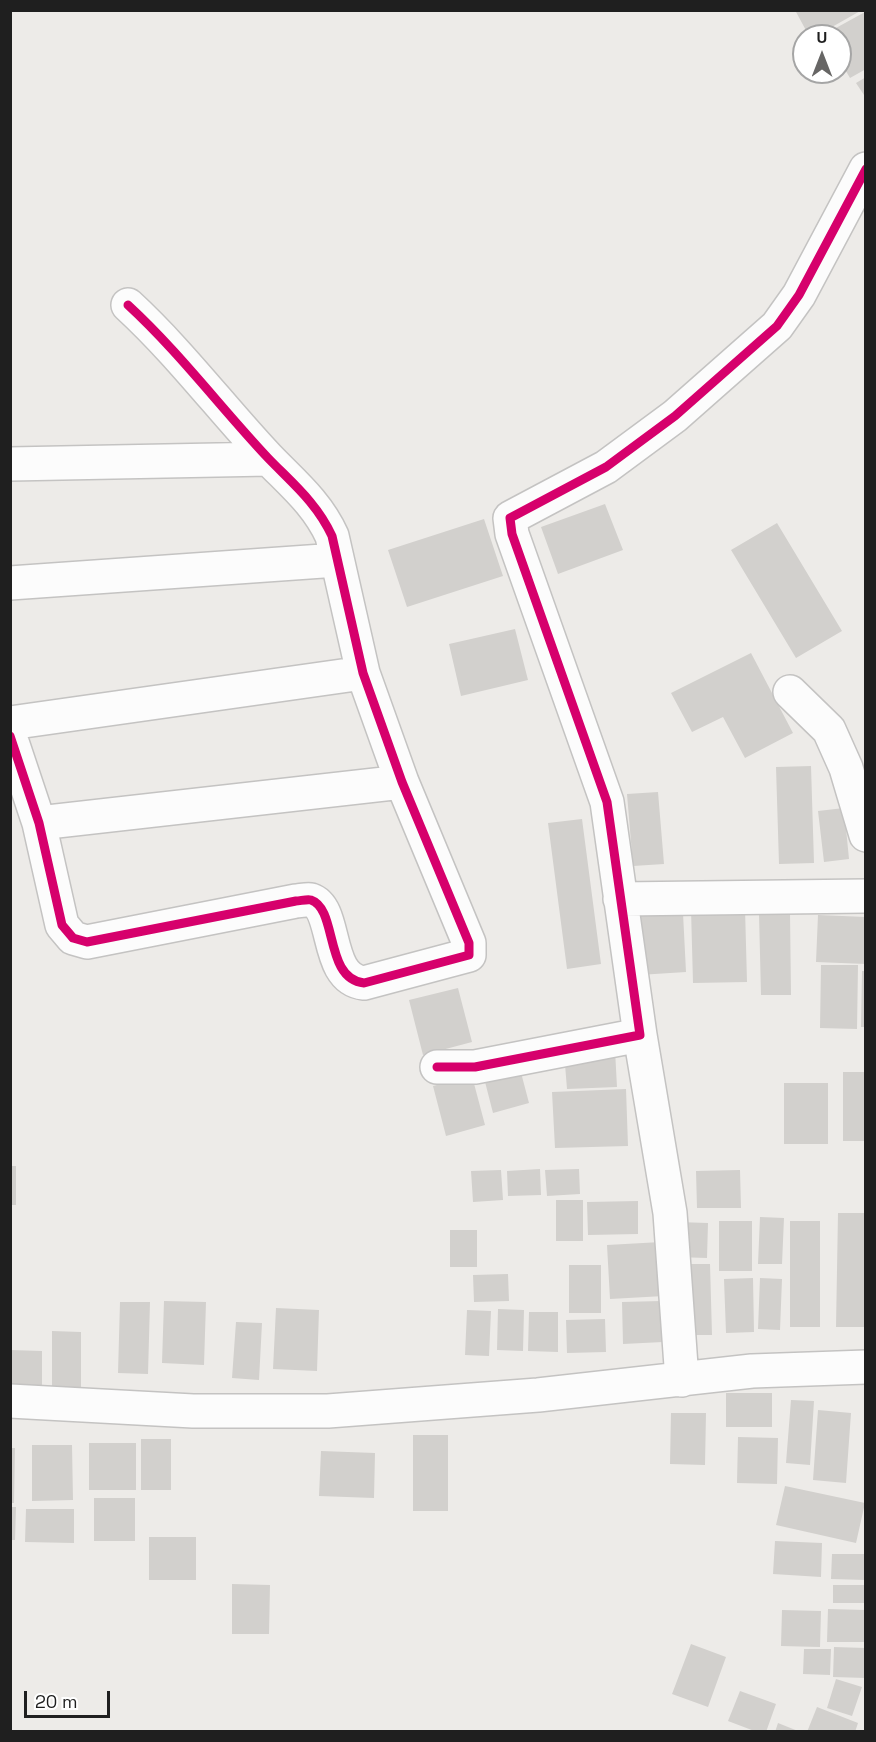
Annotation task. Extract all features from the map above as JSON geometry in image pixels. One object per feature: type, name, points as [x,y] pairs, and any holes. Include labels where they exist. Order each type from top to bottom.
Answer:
[{"type":"street","points":[[682,1380],[670,1213],[640,1035],[606,802],[512,534],[510,518],[606,467],[675,416],[777,326],[799,296],[866,169]]},
{"type":"street","points":[[10,736],[39,823],[62,925],[73,938],[87,942],[310,900],[320,907],[344,974],[354,982],[364,983],[469,955],[466,934],[402,782],[363,674],[332,536],[323,516],[268,459],[160,334],[128,305]]},
{"type":"street","points":[[10,464],[268,459]]},
{"type":"street","points":[[10,583],[337,560]]},
{"type":"street","points":[[10,723],[363,674]]},
{"type":"street","points":[[790,692],[829,730],[846,768],[866,835]]},
{"type":"street","points":[[39,823],[402,782]]},
{"type":"street","points":[[620,899],[866,896]]},
{"type":"street","points":[[437,1067],[475,1067],[640,1035]]},
{"type":"street","points":[[10,1401],[193,1411],[328,1411],[538,1395],[752,1371],[866,1368]]},
{"type":"building","points":[[795,10],[862,10],[837,24],[803,24]]},
{"type":"building","points":[[865,12],[866,69],[852,77],[852,24],[843,24]]},
{"type":"building","points":[[866,77],[866,98],[856,83]]},
{"type":"building","points":[[605,504],[623,550],[558,574],[541,527]]},
{"type":"building","points":[[484,519],[503,576],[407,607],[388,550]]},
{"type":"building","points":[[777,523],[842,631],[796,658],[731,550]]},
{"type":"building","points":[[515,629],[528,680],[461,696],[449,644]]},
{"type":"building","points":[[751,653],[793,733],[745,758],[723,717],[692,732],[671,693]]},
{"type":"building","points":[[811,766],[814,863],[779,864],[776,767]]},
{"type":"building","points":[[658,792],[664,864],[633,866],[627,794]]},
{"type":"building","points":[[844,808],[849,859],[824,862],[818,811]]},
{"type":"building","points":[[582,819],[601,964],[567,969],[548,823]]},
{"type":"building","points":[[745,908],[747,982],[693,983],[691,909]]},
{"type":"building","points":[[683,913],[686,972],[639,975],[635,916]]},
{"type":"building","points":[[790,913],[791,995],[761,995],[759,914]]},
{"type":"building","points":[[818,915],[866,917],[866,964],[816,962]]},
{"type":"building","points":[[821,965],[858,965],[857,1029],[820,1028]]},
{"type":"building","points":[[862,971],[866,971],[866,1027],[861,1027]]},
{"type":"building","points":[[458,988],[472,1042],[423,1055],[409,1000]]},
{"type":"building","points":[[615,1050],[617,1087],[567,1089],[564,1052]]},
{"type":"building","points":[[519,1065],[529,1103],[493,1113],[483,1074]]},
{"type":"building","points":[[843,1072],[866,1072],[866,1141],[843,1141]]},
{"type":"building","points":[[472,1076],[485,1125],[446,1136],[433,1086]]},
{"type":"building","points":[[784,1083],[828,1083],[828,1144],[784,1144]]},
{"type":"building","points":[[626,1089],[628,1146],[555,1148],[552,1092]]},
{"type":"building","points":[[10,1166],[16,1166],[16,1205],[10,1205]]},
{"type":"building","points":[[540,1169],[541,1195],[508,1196],[507,1171]]},
{"type":"building","points":[[579,1169],[580,1194],[547,1196],[545,1170]]},
{"type":"building","points":[[501,1170],[503,1200],[473,1202],[471,1171]]},
{"type":"building","points":[[740,1170],[741,1208],[697,1208],[696,1171]]},
{"type":"building","points":[[556,1200],[583,1200],[583,1241],[556,1241]]},
{"type":"building","points":[[638,1201],[638,1234],[588,1235],[587,1202]]},
{"type":"building","points":[[838,1213],[866,1213],[866,1327],[836,1327]]},
{"type":"building","points":[[760,1217],[784,1218],[782,1264],[758,1264]]},
{"type":"building","points":[[719,1221],[752,1221],[752,1271],[719,1271]]},
{"type":"building","points":[[790,1221],[820,1221],[820,1327],[790,1327]]},
{"type":"building","points":[[677,1222],[708,1223],[707,1258],[676,1257]]},
{"type":"building","points":[[450,1230],[477,1230],[477,1267],[450,1267]]},
{"type":"building","points":[[661,1242],[664,1296],[610,1299],[607,1245]]},
{"type":"building","points":[[682,1264],[710,1264],[712,1335],[684,1335]]},
{"type":"building","points":[[569,1265],[601,1265],[601,1313],[569,1313]]},
{"type":"building","points":[[508,1274],[509,1301],[474,1302],[473,1275]]},
{"type":"building","points":[[753,1278],[754,1332],[726,1333],[724,1279]]},
{"type":"building","points":[[760,1278],[782,1279],[780,1330],[758,1329]]},
{"type":"building","points":[[164,1301],[206,1302],[204,1365],[162,1363]]},
{"type":"building","points":[[661,1301],[663,1342],[623,1344],[622,1302]]},
{"type":"building","points":[[120,1302],[150,1302],[148,1374],[118,1373]]},
{"type":"building","points":[[276,1308],[319,1310],[317,1371],[273,1369]]},
{"type":"building","points":[[498,1309],[524,1310],[523,1351],[497,1350]]},
{"type":"building","points":[[467,1310],[491,1311],[489,1356],[465,1355]]},
{"type":"building","points":[[529,1312],[558,1312],[558,1352],[528,1351]]},
{"type":"building","points":[[605,1319],[606,1352],[567,1353],[566,1320]]},
{"type":"building","points":[[236,1322],[262,1323],[259,1380],[232,1378]]},
{"type":"building","points":[[52,1331],[81,1332],[81,1389],[52,1389]]},
{"type":"building","points":[[10,1350],[42,1351],[42,1386],[10,1385]]},
{"type":"building","points":[[726,1393],[772,1393],[772,1427],[726,1427]]},
{"type":"building","points":[[791,1400],[814,1401],[810,1465],[786,1463]]},
{"type":"building","points":[[818,1410],[851,1413],[846,1483],[813,1480]]},
{"type":"building","points":[[671,1413],[706,1413],[705,1465],[670,1464]]},
{"type":"building","points":[[413,1435],[448,1435],[448,1511],[413,1511]]},
{"type":"building","points":[[738,1437],[778,1438],[777,1484],[737,1483]]},
{"type":"building","points":[[141,1439],[171,1439],[171,1490],[141,1490]]},
{"type":"building","points":[[89,1443],[136,1443],[136,1490],[89,1490]]},
{"type":"building","points":[[32,1445],[72,1445],[73,1500],[32,1501]]},
{"type":"building","points":[[10,1448],[15,1448],[14,1503],[10,1503]]},
{"type":"building","points":[[321,1451],[375,1453],[374,1498],[319,1496]]},
{"type":"building","points":[[785,1486],[865,1503],[856,1543],[776,1525]]},
{"type":"building","points":[[94,1498],[135,1498],[135,1541],[94,1541]]},
{"type":"building","points":[[10,1507],[16,1507],[15,1540],[10,1540]]},
{"type":"building","points":[[26,1509],[74,1509],[74,1543],[25,1542]]},
{"type":"building","points":[[149,1537],[196,1537],[196,1580],[149,1580]]},
{"type":"building","points":[[775,1541],[822,1543],[821,1577],[773,1574]]},
{"type":"building","points":[[832,1554],[866,1554],[866,1580],[831,1579]]},
{"type":"building","points":[[232,1584],[270,1585],[269,1634],[232,1634]]},
{"type":"building","points":[[833,1585],[866,1585],[866,1603],[833,1603]]},
{"type":"building","points":[[828,1609],[866,1610],[866,1642],[827,1642]]},
{"type":"building","points":[[782,1610],[821,1611],[820,1647],[781,1646]]},
{"type":"building","points":[[691,1644],[726,1657],[708,1707],[672,1694]]},
{"type":"building","points":[[834,1647],[866,1648],[866,1678],[833,1677]]},
{"type":"building","points":[[804,1649],[831,1649],[830,1675],[803,1674]]},
{"type":"building","points":[[836,1679],[862,1687],[852,1716],[827,1708]]},
{"type":"building","points":[[740,1691],[776,1704],[766,1732],[757,1732],[728,1721]]},
{"type":"building","points":[[817,1707],[858,1723],[855,1732],[807,1732]]},
{"type":"building","points":[[778,1723],[798,1731],[798,1732],[775,1732]]},
{"type":"cycle path","points":[[437,1067],[475,1067],[640,1035],[607,802],[512,534],[510,518],[606,467],[675,416],[777,326],[799,295],[866,169]]},
{"type":"cycle path","points":[[10,736],[39,823],[62,925],[73,938],[87,942],[311,900],[319,906],[325,916],[337,957],[343,970],[351,979],[364,983],[469,955],[469,943],[402,782],[363,673],[332,536],[326,524],[303,494],[165,342],[128,305]]}]
